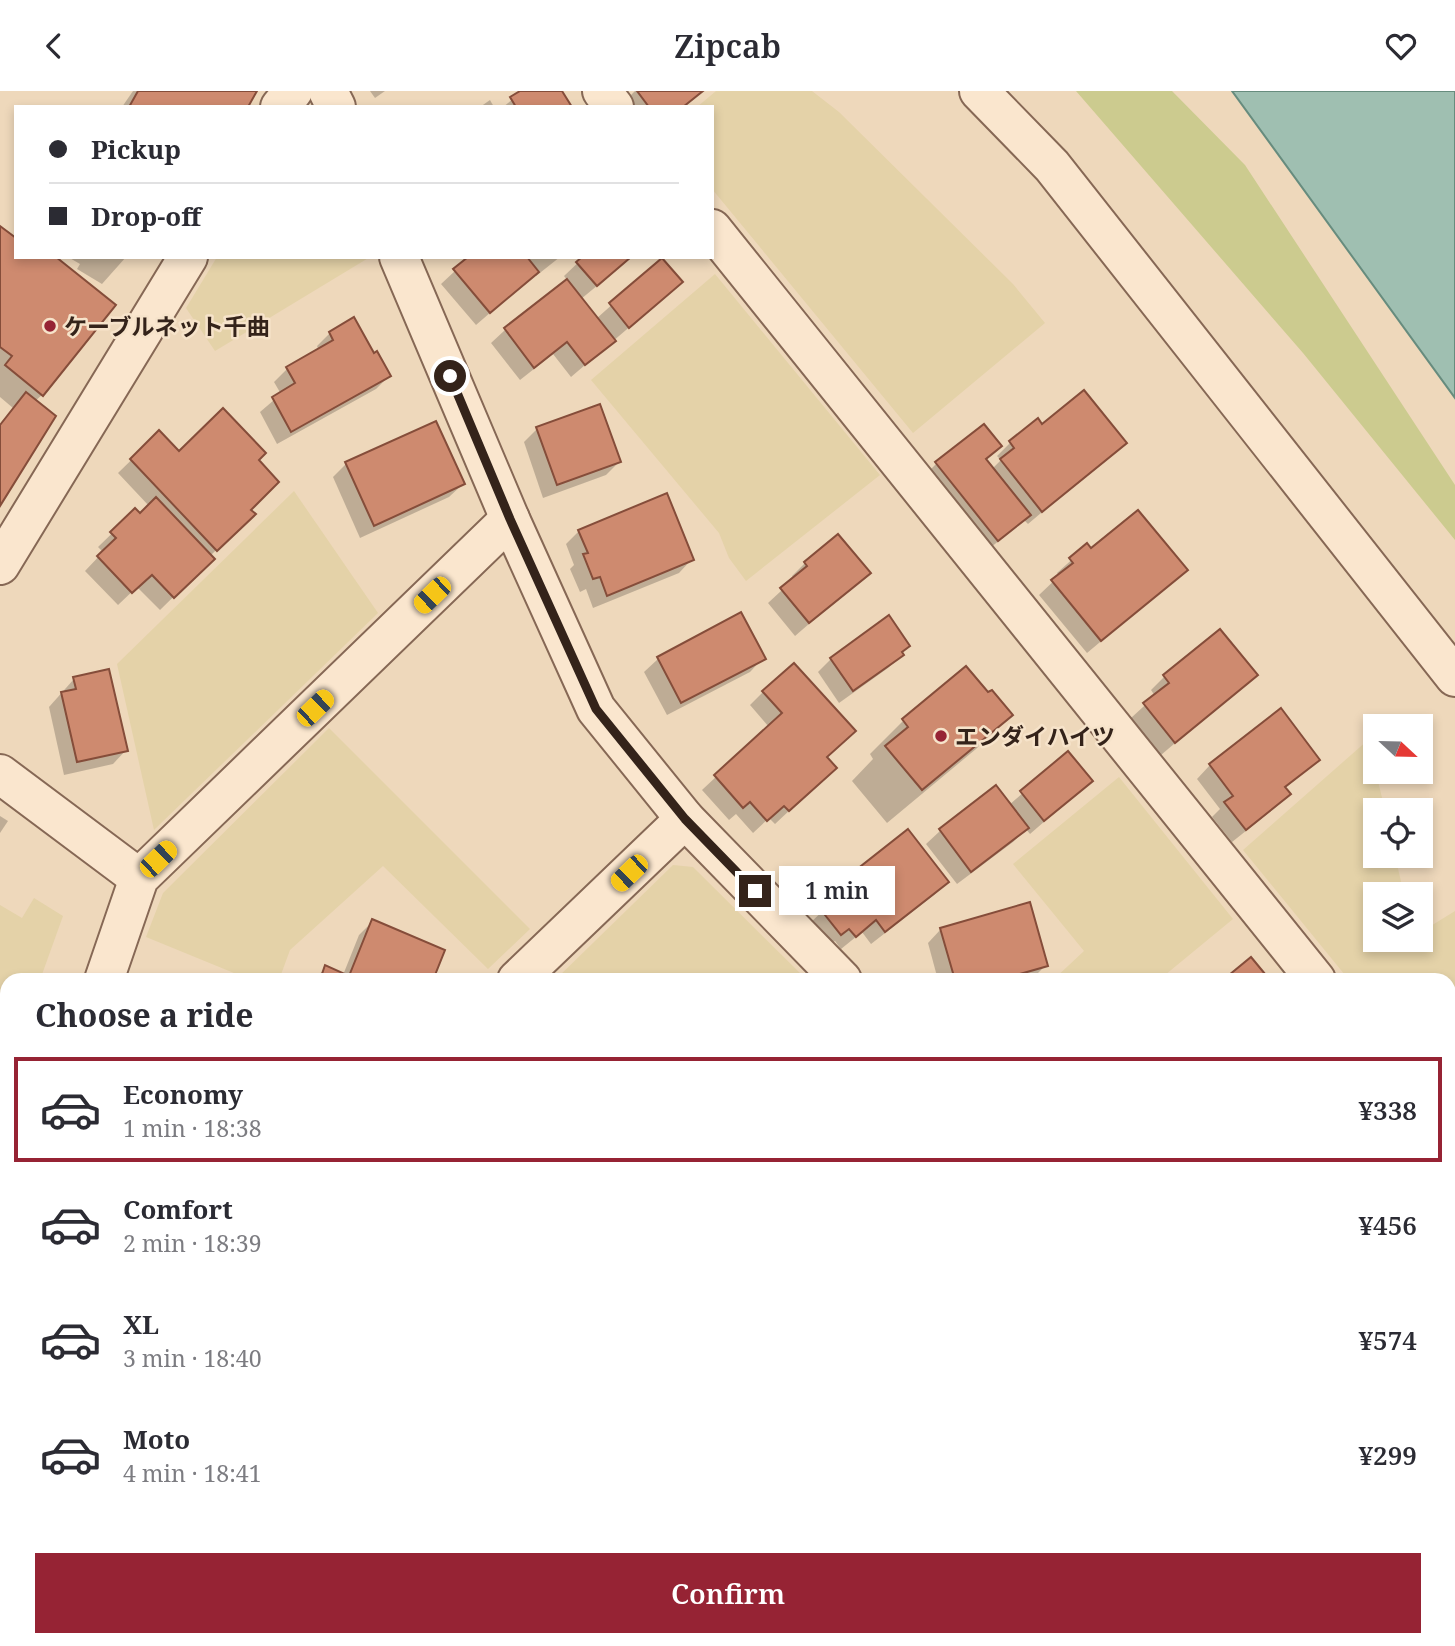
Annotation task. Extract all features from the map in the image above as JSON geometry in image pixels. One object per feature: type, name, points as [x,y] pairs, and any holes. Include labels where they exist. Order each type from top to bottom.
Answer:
[{"type":"street","points":[[282,105],[293,91]]},
{"type":"street","points":[[979,91],[1052,166],[1455,677]]},
{"type":"street","points":[[714,231],[1310,973]]},
{"type":"street","points":[[0,565],[187,259]]},
{"type":"street","points":[[400,259],[510,519],[596,709],[685,819],[835,973]]},
{"type":"street","points":[[106,973],[139,878],[510,519]]},
{"type":"street","points":[[0,774],[139,878]]},
{"type":"street","points":[[524,973],[685,819]]},
{"type":"shaded area","points":[[716,91],[812,91],[839,112],[1013,284],[1045,323],[913,433],[714,191],[714,105],[699,105]]},
{"type":"shaded area","points":[[1076,91],[1172,91],[1245,165],[1455,485],[1455,540],[1303,353]]},
{"type":"shaded area","points":[[1232,91],[1455,91],[1455,398]]},
{"type":"shaded area","points":[[216,259],[367,259],[215,351],[186,308]]},
{"type":"shaded area","points":[[715,274],[880,475],[746,581],[729,558],[719,533],[591,380]]},
{"type":"shaded area","points":[[294,491],[378,613],[154,830],[117,664]]},
{"type":"shaded area","points":[[329,728],[530,929],[488,969],[383,866],[290,950],[282,973],[234,973],[146,937],[163,893]]},
{"type":"shaded area","points":[[1363,744],[1363,784],[1379,784],[1382,798],[1363,798],[1363,868],[1398,868],[1401,882],[1363,882],[1363,952],[1433,952],[1433,925],[1455,911],[1455,973],[1343,973],[1243,850]]},
{"type":"shaded area","points":[[1119,777],[1233,919],[1167,973],[1060,973],[1084,951],[1013,864]]},
{"type":"shaded area","points":[[673,865],[693,867],[800,973],[562,973]]},
{"type":"shaded area","points":[[34,898],[63,916],[43,973],[0,973],[0,905],[22,918]]},
{"type":"building","points":[[138,91],[257,91],[249,105],[130,105]]},
{"type":"building","points":[[520,91],[562,91],[571,105],[515,105],[510,97]]},
{"type":"building","points":[[637,91],[703,91],[686,105],[648,105]]},
{"type":"building","name":"ケーブルネット千曲","points":[[0,226],[14,236],[14,259],[58,259],[116,305],[43,396],[5,365],[12,356],[0,347]]},
{"type":"building","points":[[466,259],[529,259],[539,272],[490,313],[453,269]]},
{"type":"building","points":[[580,259],[629,259],[597,286],[576,262]]},
{"type":"building","points":[[661,259],[683,282],[629,328],[609,303]]},
{"type":"building","points":[[567,279],[616,341],[585,365],[567,342],[534,368],[504,328]]},
{"type":"building","points":[[354,317],[374,353],[377,351],[391,376],[291,432],[272,397],[295,383],[286,367],[333,340],[329,332]]},
{"type":"building","points":[[1084,390],[1127,443],[1042,512],[1000,459],[1014,448],[1009,441],[1038,418],[1042,424]]},
{"type":"building","points":[[26,392],[56,416],[0,506],[0,425]]},
{"type":"building","points":[[600,404],[621,462],[557,485],[536,427]]},
{"type":"building","points":[[223,408],[266,453],[259,460],[279,482],[251,510],[256,514],[217,551],[130,459],[159,430],[179,451]]},
{"type":"building","points":[[436,421],[465,484],[374,526],[345,462]]},
{"type":"building","points":[[984,424],[1002,446],[986,459],[1031,515],[998,541],[935,462]]},
{"type":"building","points":[[667,493],[694,560],[607,596],[600,577],[593,579],[583,554],[588,553],[578,530]]},
{"type":"building","points":[[156,497],[215,559],[174,598],[152,575],[132,593],[97,556],[116,538],[110,532],[135,508],[140,513]]},
{"type":"building","points":[[1138,510],[1188,570],[1101,641],[1051,580],[1073,563],[1069,558],[1087,543],[1091,548]]},
{"type":"building","points":[[838,534],[871,573],[809,623],[780,588],[807,566],[804,562]]},
{"type":"building","points":[[741,612],[766,659],[681,703],[657,657]]},
{"type":"building","points":[[889,615],[910,646],[902,652],[904,655],[853,691],[830,658]]},
{"type":"building","points":[[1220,629],[1258,675],[1175,743],[1143,703],[1169,683],[1163,675]]},
{"type":"building","points":[[794,663],[856,731],[827,757],[837,768],[789,811],[784,806],[767,821],[750,802],[743,808],[714,775],[782,713],[762,691]]},
{"type":"building","name":"エンダイハイツ","points":[[966,666],[988,692],[992,690],[1013,715],[922,790],[885,746],[908,727],[902,719]]},
{"type":"building","points":[[109,669],[128,751],[77,762],[61,692],[76,689],[73,677]]},
{"type":"building","points":[[1281,708],[1320,760],[1285,787],[1291,794],[1246,830],[1224,802],[1233,796],[1209,764]]},
{"type":"building","points":[[1068,751],[1093,781],[1044,821],[1020,791]]},
{"type":"building","points":[[996,785],[1029,828],[971,872],[939,829]]},
{"type":"building","points":[[908,829],[949,882],[885,932],[876,920],[856,937],[849,929],[841,935],[821,910],[843,892],[837,885]]},
{"type":"building","points":[[1030,902],[1048,966],[1024,973],[953,973],[940,928]]},
{"type":"building","points":[[372,919],[445,950],[436,973],[350,973]]},
{"type":"building","points":[[1251,957],[1264,973],[1232,973]]},
{"type":"building","points":[[325,965],[342,973],[322,973]]},
{"type":"place","name":"ケーブルネット千曲","points":[[50,326]]},
{"type":"place","name":"エンダイハイツ","points":[[941,736]]},
{"type":"route","points":[[450,376],[510,519],[596,709],[685,819],[755,891]]}]
